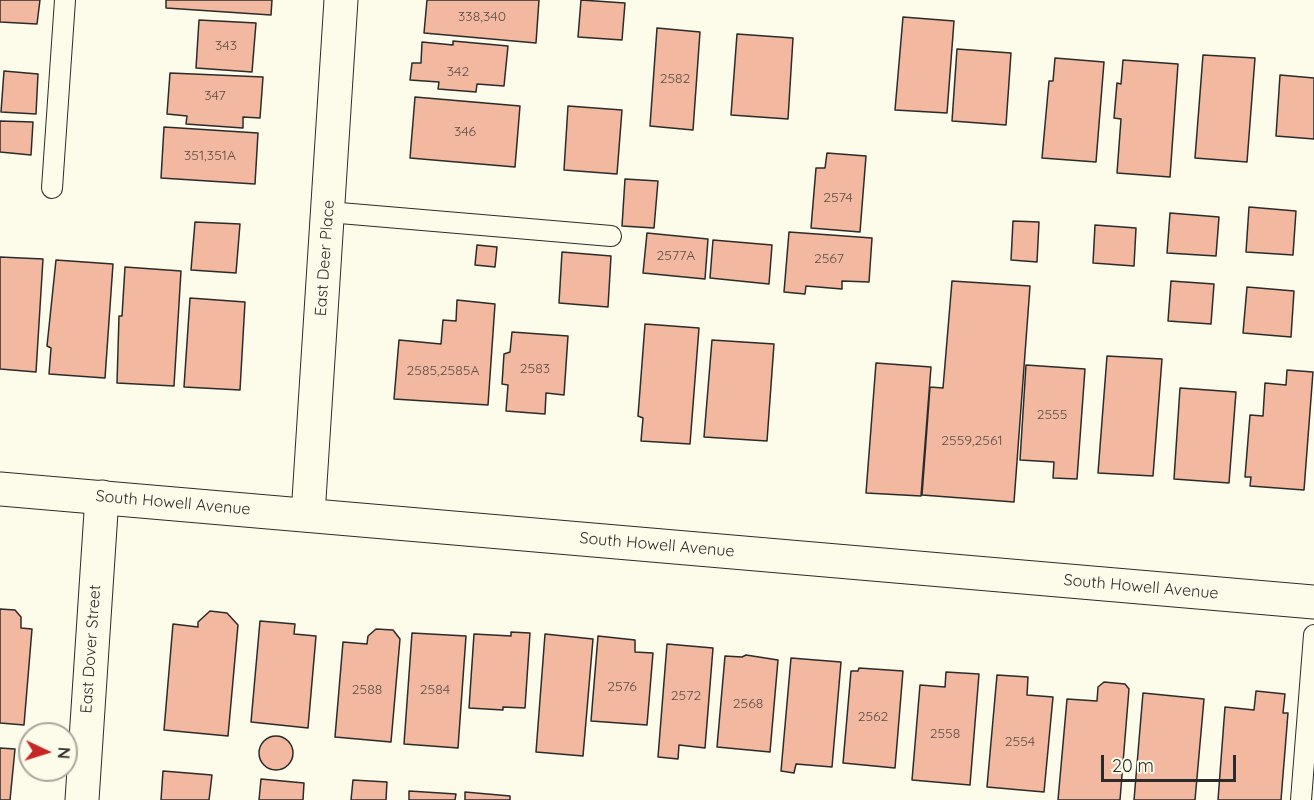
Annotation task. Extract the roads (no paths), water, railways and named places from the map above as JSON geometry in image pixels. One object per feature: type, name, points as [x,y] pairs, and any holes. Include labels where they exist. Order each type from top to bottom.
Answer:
[{"type":"street","name":"East Deer Place","points":[[308,515],[341,0]]},
{"type":"street","name":"South Howell Avenue","points":[[0,489],[1314,602]]},
{"type":"street","name":"East Dover Street","points":[[82,800],[102,497]]},
{"type":"lane","points":[[52,188],[65,0]]},
{"type":"lane","points":[[328,212],[610,236]]},
{"type":"lane","points":[[1301,800],[1314,635]]}]
